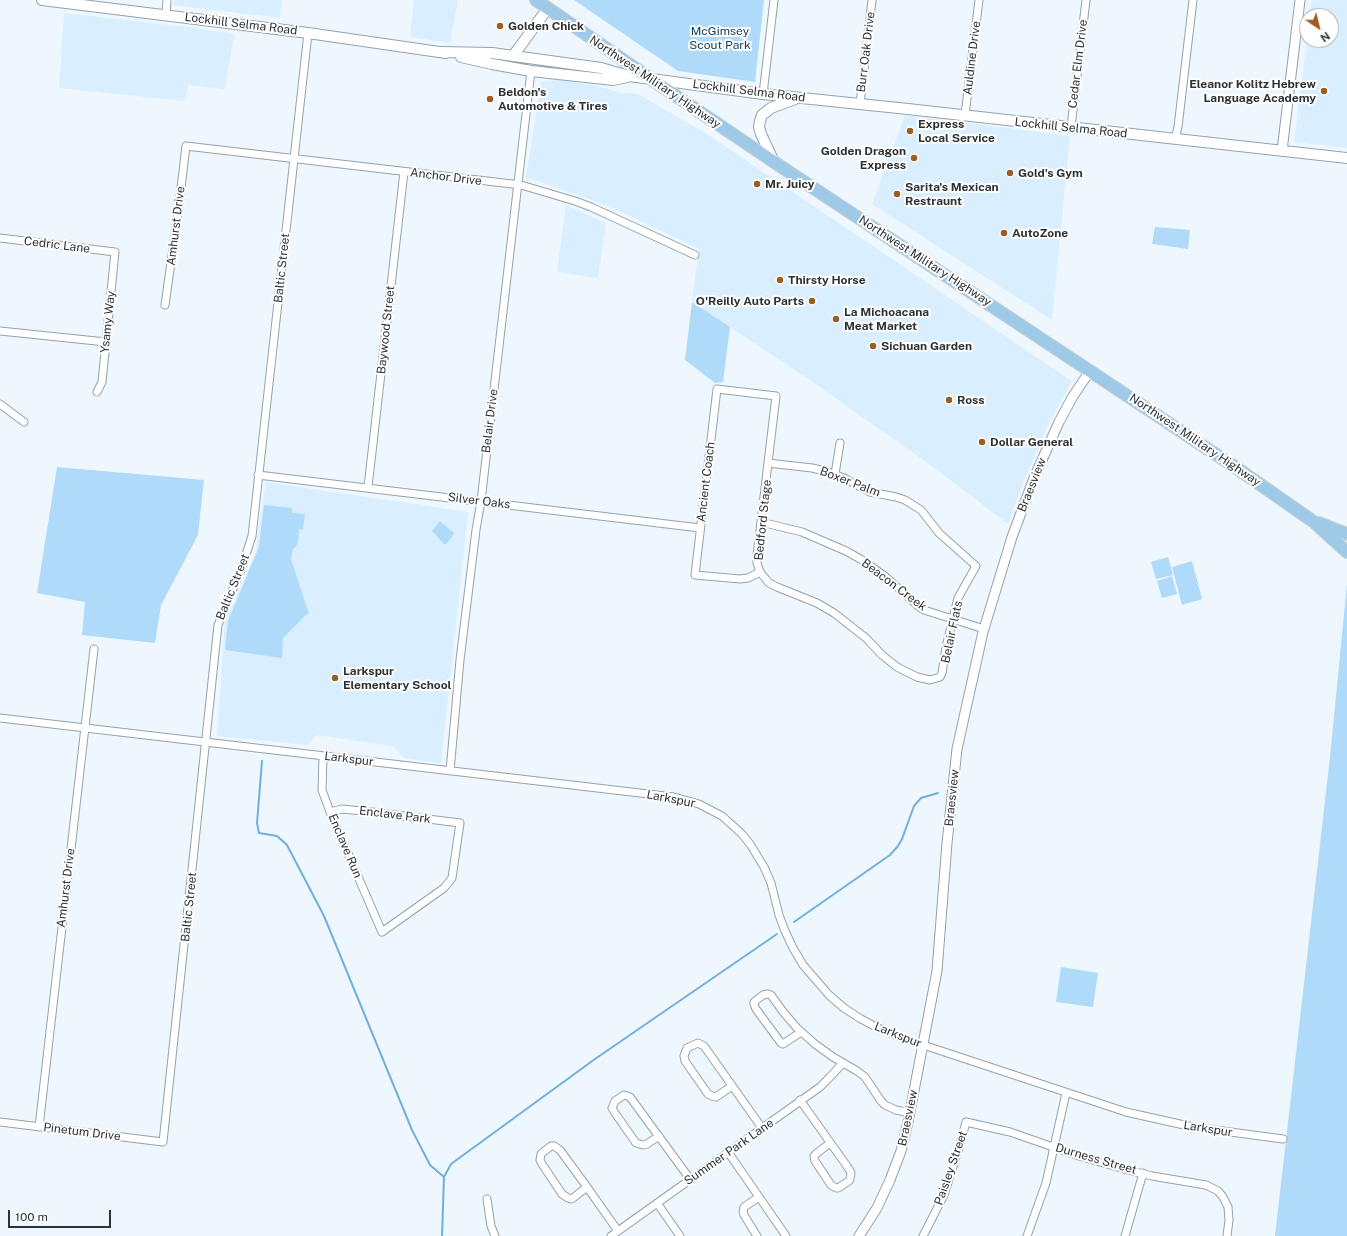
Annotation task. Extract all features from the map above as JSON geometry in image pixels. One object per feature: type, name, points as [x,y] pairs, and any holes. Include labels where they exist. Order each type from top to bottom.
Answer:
[{"type":"main road","name":"Lockhill Selma Road","points":[[42,0],[308,33],[440,52],[531,71],[612,80],[629,76]]},
{"type":"main road","name":"Northwest Military Highway","points":[[536,0],[774,162],[1238,469],[1314,522],[1347,552]]},
{"type":"main road","points":[[513,56],[548,8]]},
{"type":"main road","name":"Lockhill Selma Road","points":[[440,52],[492,53],[601,68],[629,76],[763,94],[1347,158]]},
{"type":"main road","points":[[531,71],[537,65],[557,66],[565,63]]},
{"type":"main road","points":[[774,162],[759,127],[762,115],[771,108],[800,98]]},
{"type":"main road","name":"Northwest Military Highway","points":[[1314,522],[1347,534]]},
{"type":"street","points":[[166,15],[168,0]]},
{"type":"street","points":[[763,94],[774,0]]},
{"type":"street","name":"Burr Oak Drive","points":[[860,104],[872,0]]},
{"type":"street","name":"Auldine Drive","points":[[965,116],[979,0]]},
{"type":"street","name":"Cedar Elm Drive","points":[[1070,128],[1086,0]]},
{"type":"street","points":[[1175,139],[1178,127],[1193,0]]},
{"type":"street","points":[[1282,151],[1300,0]]},
{"type":"street","name":"Baltic Street","points":[[164,1142],[218,626],[242,570],[251,542],[308,33]]},
{"type":"street","name":"Belair Drive","points":[[450,772],[460,660],[481,501],[531,71]]},
{"type":"street","name":"Anchor Drive","points":[[186,146],[517,185],[591,207],[695,255]]},
{"type":"street","name":"Amhurst Drive","points":[[165,305],[186,146]]},
{"type":"street","name":"Baywood Street","points":[[368,488],[404,172]]},
{"type":"street","name":"Cedric Lane","points":[[0,238],[115,252]]},
{"type":"street","name":"Ysamy Way","points":[[97,392],[102,382],[115,252]]},
{"type":"street","points":[[0,331],[106,342]]},
{"type":"street","name":"Braesview","points":[[859,1236],[877,1208],[890,1180],[901,1151],[910,1113],[937,971],[957,750],[984,630],[1012,537],[1034,478],[1059,422],[1073,396],[1090,370]]},
{"type":"street","name":"Ancient Coach","points":[[760,572],[740,580],[695,575],[717,389],[776,396]]},
{"type":"street","name":"Bedford Stage","points":[[776,396],[757,555],[757,563],[760,572],[766,580],[777,587],[802,596],[834,613],[866,638],[890,662],[903,671],[917,677],[930,680],[940,677]]},
{"type":"street","points":[[0,404],[24,422]]},
{"type":"street","points":[[835,474],[840,443]]},
{"type":"street","name":"Boxer Palm","points":[[768,463],[812,468],[835,474],[870,492],[905,500],[924,513],[939,533],[976,566]]},
{"type":"street","name":"Silver Oaks","points":[[258,475],[700,528]]},
{"type":"street","name":"Beacon Creek","points":[[761,522],[802,532],[846,551],[886,577],[920,608],[953,618],[984,630]]},
{"type":"street","name":"Belair Flats","points":[[940,677],[943,670],[946,647],[953,618],[961,591],[976,566]]},
{"type":"street","name":"Amhurst Drive","points":[[39,1127],[94,649]]},
{"type":"street","name":"Larkspur","points":[[0,718],[450,772],[674,797],[699,804],[722,816],[742,834],[758,855],[771,883],[779,915],[785,931],[803,965],[829,995],[844,1008],[861,1019],[884,1030],[923,1045],[1126,1112],[1193,1127],[1283,1139]]},
{"type":"street","name":"Enclave Run","points":[[323,756],[322,790],[382,932]]},
{"type":"street","name":"Enclave Park","points":[[330,812],[342,809],[460,823],[454,871],[448,884],[382,932]]},
{"type":"street","points":[[801,1032],[783,1044],[781,1043],[756,1009],[754,1002],[763,995],[771,995],[784,1014],[801,1032],[815,1044],[857,1071],[865,1078],[885,1105],[896,1110],[910,1113]]},
{"type":"street","points":[[732,1086],[716,1097],[708,1094],[685,1061],[684,1056],[687,1048],[698,1043],[704,1046],[762,1128]]},
{"type":"street","name":"Summer Park Lane","points":[[611,1236],[800,1100],[829,1078],[843,1063]]},
{"type":"street","points":[[1027,1236],[1046,1183],[1066,1093]]},
{"type":"street","points":[[659,1136],[647,1144],[643,1145],[636,1143],[612,1108],[615,1102],[624,1095],[630,1096],[659,1136],[690,1179]]},
{"type":"street","points":[[800,1100],[851,1173],[849,1181],[838,1188],[831,1185],[816,1165],[814,1159],[817,1153],[830,1143]]},
{"type":"street","name":"Pinetum Drive","points":[[0,1122],[164,1142]]},
{"type":"street","name":"Durness Street","points":[[966,1122],[1010,1132],[1121,1168],[1206,1185],[1218,1191],[1224,1197],[1228,1207],[1229,1220],[1227,1236]]},
{"type":"street","name":"Paisley Street","points":[[923,1236],[944,1195],[966,1122]]},
{"type":"street","points":[[587,1187],[573,1198],[568,1198],[562,1194],[542,1164],[540,1154],[551,1146],[557,1147],[587,1187],[618,1230]]},
{"type":"street","points":[[728,1152],[786,1236]]},
{"type":"street","points":[[1125,1236],[1143,1173]]},
{"type":"street","points":[[757,1236],[743,1211],[744,1207],[759,1196]]},
{"type":"street","points":[[487,1199],[491,1226],[495,1236]]},
{"type":"street","points":[[657,1203],[680,1236]]},
{"type":"shaded area","points":[[174,0],[282,0],[280,18],[173,5]]},
{"type":"shaded area","points":[[414,0],[458,0],[450,43],[410,37]]},
{"type":"shaded area","name":"Eleanor Kolitz Hebrew Language Academy","points":[[1312,0],[1347,0],[1347,148],[1294,142],[1306,48],[1339,48],[1339,8],[1311,8]]},
{"type":"shaded area","points":[[64,13],[196,28],[234,34],[225,89],[188,85],[185,101],[59,88]]},
{"type":"shaded area","points":[[559,80],[594,85],[622,93],[638,94],[710,136],[1072,381],[1050,421],[1026,476],[1008,524],[933,467],[817,385],[692,302],[699,249],[609,206],[526,177],[541,82]]},
{"type":"shaded area","points":[[905,115],[1070,136],[1052,320],[872,204]]},
{"type":"shaded area","points":[[566,205],[606,223],[598,278],[557,272]]},
{"type":"shaded area","name":"Larkspur Elementary School","points":[[266,482],[468,512],[441,763],[404,758],[393,746],[316,735],[308,745],[217,736],[225,622],[255,555]]},
{"type":"green space","name":"McGimsey Scout Park","points":[[574,0],[764,0],[755,82],[678,71]]},
{"type":"green space","points":[[1155,227],[1190,230],[1188,249],[1152,244]]},
{"type":"green space","points":[[692,302],[730,327],[723,382],[715,383],[685,360]]},
{"type":"green space","points":[[57,467],[204,480],[198,535],[161,605],[155,643],[82,635],[85,602],[37,593]]},
{"type":"green space","points":[[264,505],[292,508],[292,513],[305,514],[303,530],[299,529],[298,544],[293,549],[291,559],[309,614],[306,615],[283,638],[282,658],[225,650],[228,621],[259,547]]},
{"type":"green space","points":[[440,521],[454,533],[446,544],[444,544],[432,531]]},
{"type":"green space","points":[[1168,557],[1173,575],[1156,579],[1151,562]]},
{"type":"green space","points":[[1192,561],[1202,599],[1182,605],[1172,567]]},
{"type":"green space","points":[[1172,576],[1177,594],[1162,598],[1157,581]]},
{"type":"green space","points":[[1347,584],[1347,1236],[1275,1236],[1330,757]]},
{"type":"green space","points":[[1061,967],[1098,973],[1093,1007],[1056,1002]]},
{"type":"waterway","points":[[262,761],[257,823],[259,833],[277,836],[287,845],[324,916],[412,1130],[430,1165],[444,1177]]},
{"type":"waterway","points":[[794,922],[890,855],[902,839],[914,806],[921,798],[938,793]]},
{"type":"waterway","points":[[442,1236],[444,1177],[451,1164],[595,1059],[777,934]]},
{"type":"place","name":"Golden Chick","points":[[500,26]]},
{"type":"place","name":"Eleanor Kolitz Hebrew Language Academy","points":[[1324,91]]},
{"type":"place","name":"Beldon's Automotive & Tires","points":[[490,99]]},
{"type":"place","name":"Express Local Service","points":[[910,131]]},
{"type":"place","name":"Golden Dragon Express","points":[[914,158]]},
{"type":"place","name":"Gold's Gym","points":[[1010,173]]},
{"type":"place","name":"Mr. Juicy","points":[[757,184]]},
{"type":"place","name":"Sarita's Mexican Restraunt","points":[[897,194]]},
{"type":"place","name":"AutoZone","points":[[1004,233]]},
{"type":"place","name":"Thirsty Horse","points":[[780,280]]},
{"type":"place","name":"O'Reilly Auto Parts","points":[[812,301]]},
{"type":"place","name":"La Michoacana Meat Market","points":[[836,319]]},
{"type":"place","name":"Sichuan Garden","points":[[873,346]]},
{"type":"place","name":"Ross","points":[[949,400]]},
{"type":"place","name":"Dollar General","points":[[982,442]]},
{"type":"place","name":"Larkspur Elementary School","points":[[335,678]]}]
